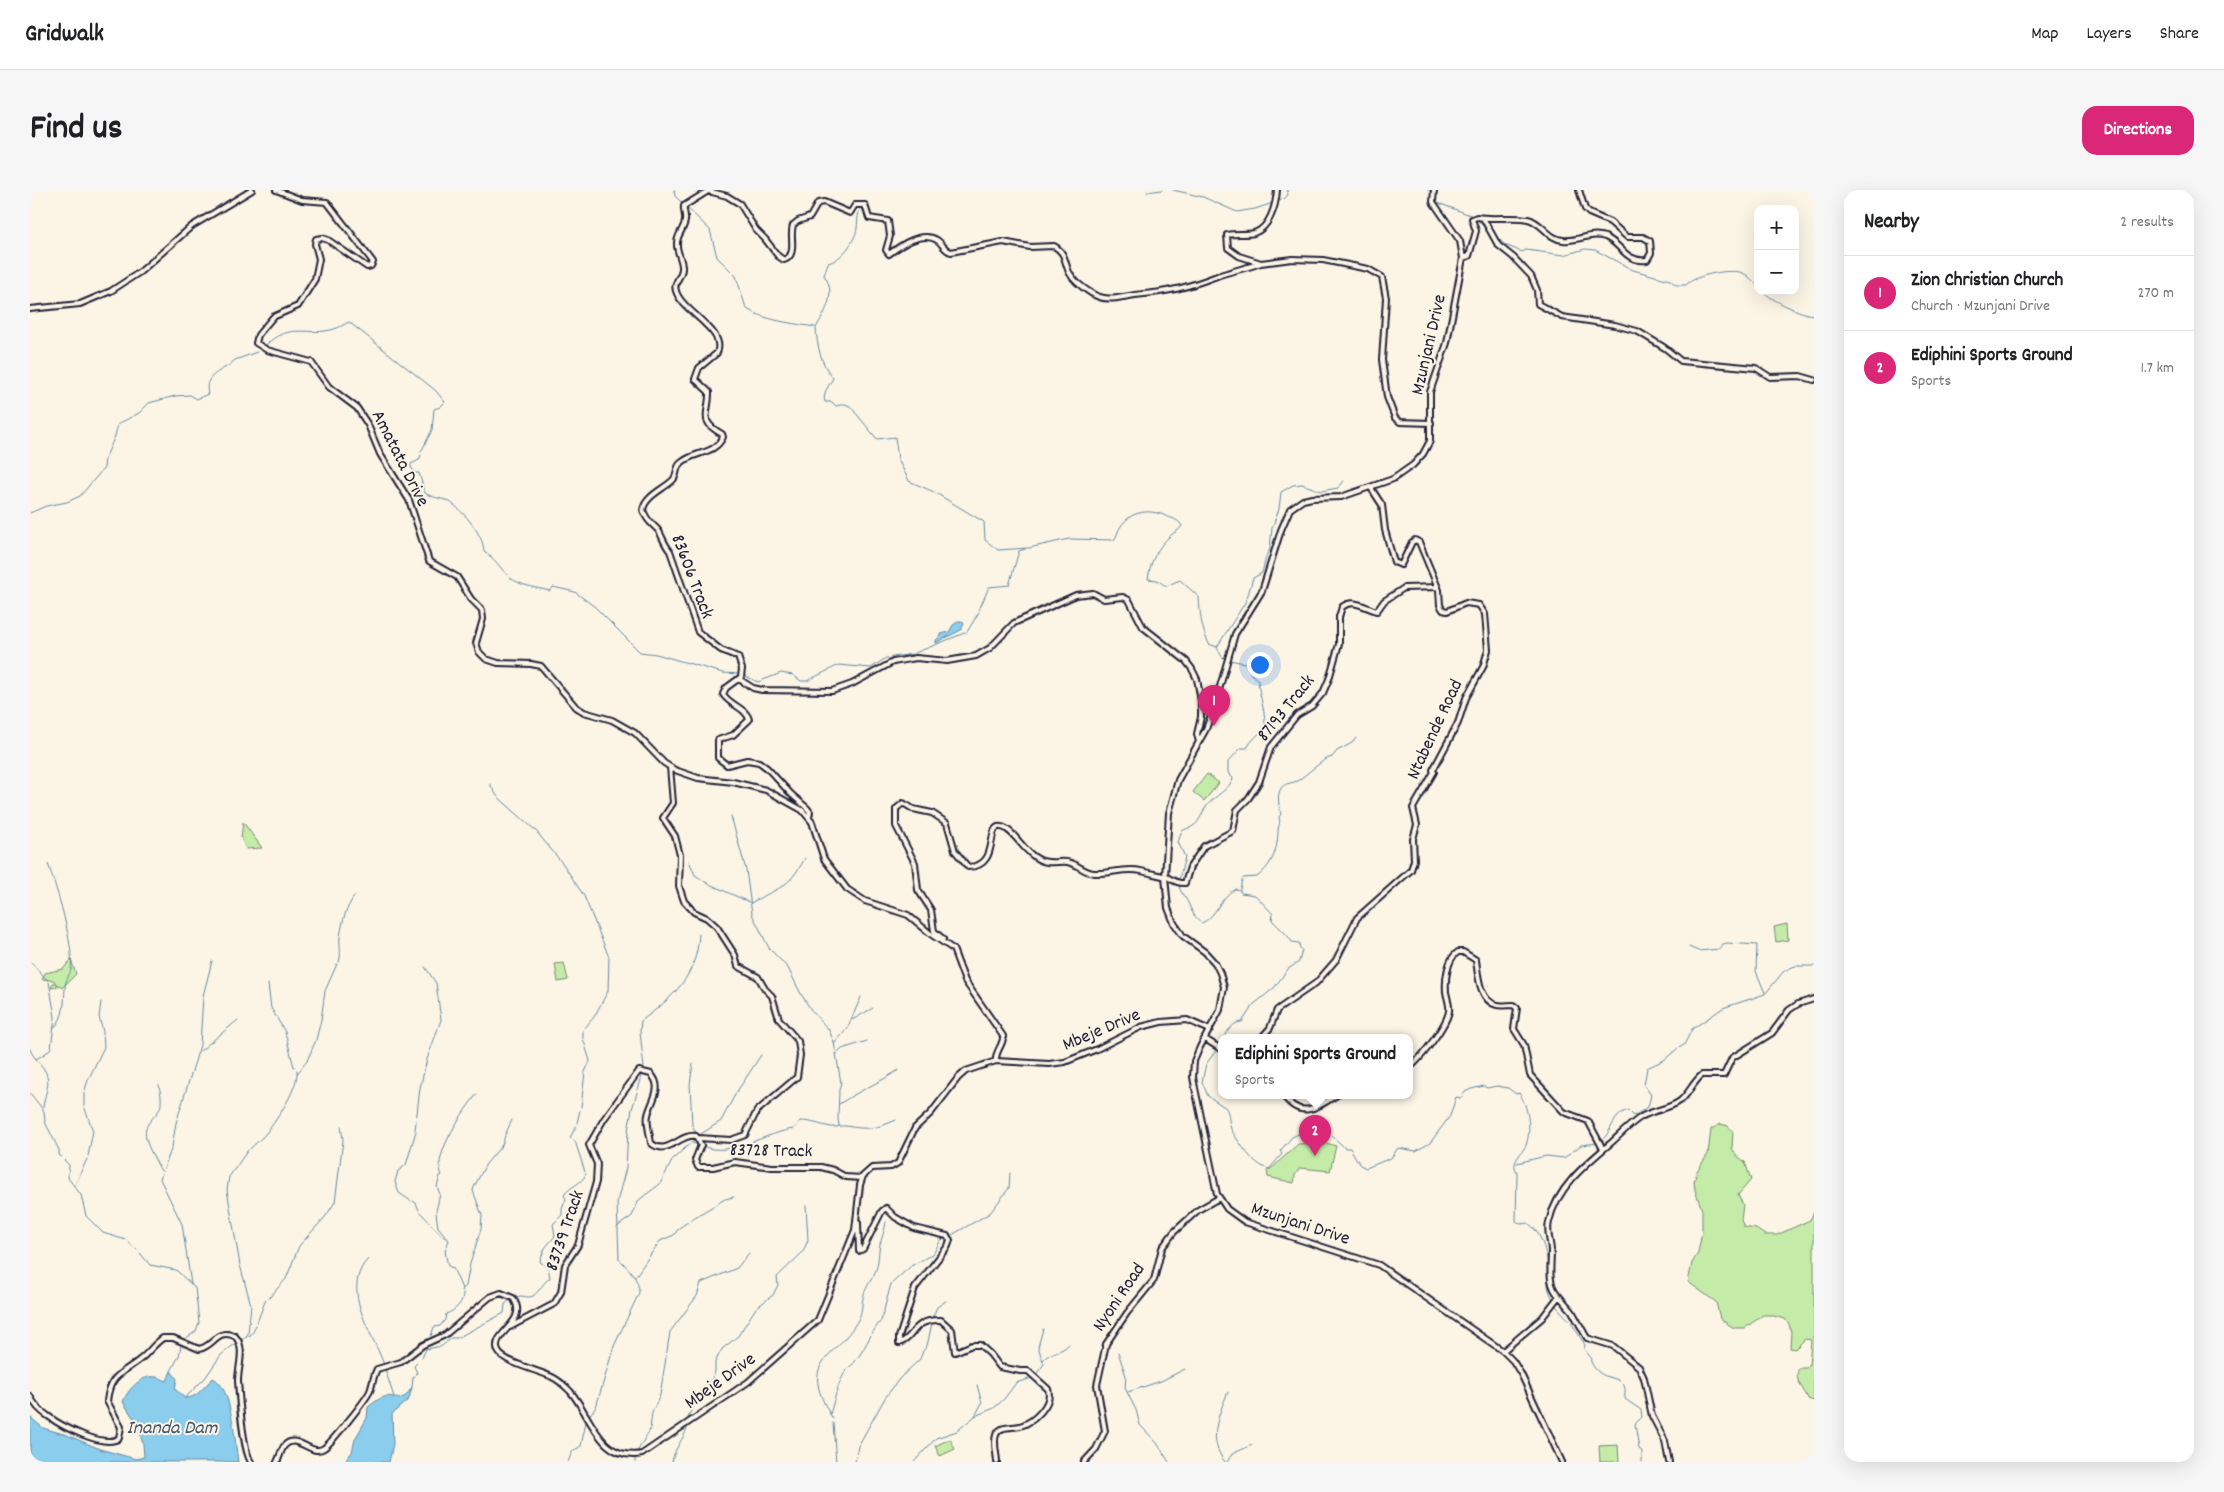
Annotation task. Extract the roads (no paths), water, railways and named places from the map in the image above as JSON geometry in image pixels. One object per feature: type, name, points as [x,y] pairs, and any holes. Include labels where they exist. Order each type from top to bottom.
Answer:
[{"type":"street","points":[[30,309],[80,304],[111,291],[140,272],[194,224],[252,190]]},
{"type":"street","name":"Amatata Drive","points":[[276,190],[302,200],[327,202],[373,262],[371,266],[367,266],[326,239],[316,239],[315,244],[319,259],[315,279],[298,306],[273,317],[258,335],[257,344],[267,350],[309,361],[329,387],[349,401],[364,418],[380,454],[409,500],[429,561],[457,576],[471,599],[482,610],[483,618],[476,641],[479,652],[484,658],[498,663],[541,666],[576,707],[584,712],[612,720],[635,733],[670,767],[698,778],[733,782],[766,790],[782,797],[809,817]]},
{"type":"street","points":[[1277,190],[1273,211],[1262,228],[1251,233],[1236,232],[1227,235],[1226,244],[1231,251],[1239,256],[1261,263],[1292,259],[1318,259],[1368,269],[1382,278],[1386,298],[1382,360],[1389,402],[1395,418],[1400,422],[1431,423]]},
{"type":"street","name":"Mzunjani Drive","points":[[1434,190],[1433,202],[1460,241],[1463,258],[1447,343],[1430,392],[1430,441],[1413,466],[1401,475],[1372,488],[1332,499],[1307,498],[1290,509],[1281,530],[1262,591],[1235,634],[1226,661],[1218,696],[1199,742],[1183,768],[1172,800],[1167,825],[1165,877],[1167,904],[1174,923],[1183,936],[1209,955],[1221,976],[1224,987],[1223,1001],[1194,1061],[1193,1077],[1214,1187],[1218,1198],[1232,1214],[1245,1222],[1382,1267],[1503,1351],[1522,1374],[1562,1462]]},
{"type":"street","points":[[1463,258],[1469,256],[1475,234],[1473,218],[1483,218],[1529,220],[1551,236],[1564,241],[1588,235],[1604,237],[1628,256],[1647,260],[1651,253],[1650,241],[1643,237],[1627,237],[1610,222],[1589,214],[1585,209],[1579,190]]},
{"type":"street","name":"83606 Track","points":[[739,680],[742,672],[738,657],[721,650],[698,632],[670,551],[659,531],[648,523],[643,512],[646,502],[676,476],[677,467],[680,463],[695,455],[713,449],[724,436],[709,425],[706,416],[709,392],[705,386],[695,379],[699,368],[717,353],[718,341],[713,332],[680,299],[675,288],[676,280],[682,271],[677,242],[685,221],[684,206],[708,191],[728,196],[742,207],[756,230],[765,238],[778,256],[784,260],[792,252],[793,225],[810,217],[818,204],[824,202],[850,212],[855,205],[862,204],[865,205],[869,218],[888,221],[890,236],[886,248],[889,254],[909,242],[924,237],[935,239],[946,250],[951,252],[1003,242],[1030,247],[1056,247],[1064,256],[1068,271],[1074,279],[1092,293],[1112,300],[1134,295],[1164,293],[1194,286],[1218,276],[1261,263]]},
{"type":"street","points":[[1483,218],[1498,245],[1513,257],[1531,276],[1538,290],[1538,304],[1556,314],[1637,331],[1665,348],[1680,361],[1756,368],[1770,377],[1802,376],[1814,380]]},
{"type":"street","name":"Ntabende Road","points":[[1265,1034],[1270,1028],[1277,1010],[1316,983],[1336,960],[1357,918],[1376,899],[1405,877],[1413,866],[1413,839],[1417,824],[1413,808],[1430,781],[1433,770],[1456,729],[1466,698],[1485,662],[1488,650],[1486,616],[1482,609],[1477,604],[1469,603],[1444,610],[1440,605],[1438,586],[1418,541],[1412,542],[1402,564],[1397,565],[1394,562],[1385,530],[1382,505],[1372,488]]},
{"type":"street","name":"87193 Track","points":[[1165,877],[1183,883],[1187,881],[1187,875],[1204,846],[1233,831],[1237,810],[1248,799],[1259,782],[1271,748],[1297,715],[1312,706],[1322,693],[1329,679],[1339,644],[1339,617],[1342,607],[1348,604],[1358,604],[1377,611],[1384,601],[1404,588],[1438,586]]},
{"type":"street","points":[[945,941],[932,935],[908,915],[865,901],[847,889],[822,854],[809,817],[808,808],[791,794],[763,764],[746,760],[727,765],[718,758],[718,740],[733,735],[749,720],[746,713],[723,696],[726,688],[739,680],[753,688],[762,690],[824,692],[839,689],[893,662],[916,658],[947,662],[980,655],[993,645],[1014,623],[1076,595],[1089,593],[1104,598],[1123,597],[1131,603],[1143,627],[1186,660],[1194,672],[1201,708],[1197,734],[1199,742]]},
{"type":"street","points":[[670,767],[673,802],[664,818],[675,836],[680,859],[679,886],[684,901],[694,912],[704,916],[717,927],[735,955],[738,966],[758,977],[762,986],[772,996],[779,1019],[796,1038],[800,1050],[797,1078],[757,1111],[745,1135],[731,1140],[698,1138]]},
{"type":"street","points":[[996,1060],[996,1053],[1003,1043],[1003,1036],[965,981],[955,951],[934,931],[931,910],[918,890],[914,860],[896,828],[896,810],[903,803],[913,809],[932,814],[947,823],[955,851],[968,867],[974,866],[987,857],[991,850],[993,830],[999,826],[1008,829],[1024,849],[1040,860],[1055,864],[1071,863],[1092,873],[1135,870],[1165,877]]},
{"type":"street","points":[[1413,1064],[1422,1056],[1448,1016],[1449,1007],[1446,987],[1450,961],[1456,954],[1464,952],[1476,958],[1480,985],[1491,1002],[1497,1005],[1513,1005],[1517,1008],[1514,1029],[1524,1045],[1530,1075],[1564,1112],[1588,1121],[1600,1145]]},
{"type":"street","points":[[1669,1462],[1665,1441],[1652,1416],[1640,1369],[1613,1346],[1587,1338],[1572,1311],[1557,1297],[1551,1278],[1551,1248],[1547,1233],[1550,1216],[1566,1187],[1600,1145],[1639,1119],[1682,1100],[1702,1075],[1724,1075],[1732,1058],[1770,1034],[1789,1010],[1798,1004],[1814,999]]},
{"type":"street","name":"Mbeje Drive","points":[[277,1462],[284,1445],[291,1442],[297,1442],[314,1450],[325,1447],[363,1403],[370,1391],[377,1369],[401,1362],[423,1344],[445,1335],[497,1293],[510,1295],[517,1305],[516,1316],[497,1343],[497,1350],[501,1356],[559,1381],[572,1394],[607,1450],[619,1457],[637,1456],[742,1387],[822,1314],[857,1221],[862,1178],[872,1168],[896,1165],[915,1128],[936,1107],[958,1078],[975,1067],[996,1060],[1059,1063],[1097,1049],[1141,1027],[1161,1022],[1187,1020],[1210,1030]]},
{"type":"street","points":[[1205,1038],[1218,1047]]},
{"type":"street","name":"83739 Track","points":[[508,1328],[556,1304],[559,1298],[565,1265],[578,1245],[596,1182],[597,1164],[589,1145],[600,1125],[634,1076],[642,1070],[651,1074],[656,1084],[656,1095],[647,1117],[652,1145],[664,1148],[690,1136],[698,1138]]},
{"type":"street","points":[[1286,1099],[1293,1107],[1302,1110],[1312,1109],[1330,1099]]},
{"type":"street","name":"83728 Track","points":[[698,1138],[701,1145],[695,1163],[699,1168],[735,1162],[772,1166],[821,1167],[846,1177],[862,1178]]},
{"type":"street","name":"Nyoni Road","points":[[1084,1462],[1096,1450],[1105,1430],[1097,1385],[1106,1344],[1126,1313],[1154,1280],[1162,1248],[1174,1232],[1198,1210],[1218,1198]]},
{"type":"street","points":[[857,1221],[859,1251],[863,1249],[875,1224],[886,1208],[895,1217],[914,1228],[948,1237],[949,1244],[915,1288],[899,1340],[900,1343],[920,1324],[941,1320],[952,1330],[955,1352],[980,1345],[1000,1367],[1020,1372],[1028,1370],[1049,1390],[1048,1401],[1040,1412],[1021,1426],[1003,1428],[997,1433],[995,1439],[997,1462]]},
{"type":"street","points":[[1503,1351],[1542,1318],[1557,1297]]},
{"type":"street","points":[[30,1396],[38,1408],[58,1423],[103,1441],[114,1441],[119,1438],[121,1427],[110,1410],[107,1398],[112,1384],[120,1372],[140,1359],[163,1338],[174,1338],[199,1349],[207,1346],[222,1334],[233,1335],[239,1342],[241,1349],[239,1386],[246,1445],[251,1462]]},
{"type":"water","points":[[962,621],[964,624],[961,630],[936,643],[941,634],[949,632],[953,625]]},
{"type":"water","name":"Inanda Dam","points":[[171,1371],[177,1379],[175,1389],[185,1398],[197,1394],[213,1378],[219,1383],[232,1416],[238,1462],[30,1462],[30,1417],[43,1428],[67,1435],[100,1449],[136,1459],[144,1457],[143,1444],[136,1422],[123,1402],[128,1393],[140,1380],[159,1377],[167,1381]]},
{"type":"water","points":[[412,1387],[409,1399],[392,1414],[393,1444],[389,1462],[344,1462],[352,1452],[355,1439],[367,1418],[368,1407],[383,1397],[390,1396],[399,1399],[406,1396]]},
{"type":"waterway","points":[[674,190],[675,196],[710,230],[717,257],[736,276],[746,308],[760,316],[815,327]]},
{"type":"waterway","points":[[1147,192],[1162,190]]},
{"type":"waterway","points":[[1173,190],[1203,197],[1237,212],[1273,203]]},
{"type":"waterway","points":[[1276,202],[1288,195],[1287,190]]},
{"type":"waterway","points":[[1428,190],[1432,193]]},
{"type":"waterway","points":[[1435,198],[1438,203],[1473,216]]},
{"type":"waterway","points":[[862,206],[858,214],[856,233],[847,250],[838,258],[828,263],[824,275],[830,289],[829,302],[816,328],[820,354],[825,367],[833,378],[825,393],[825,402],[832,402],[836,406],[845,404],[850,406],[877,439],[895,437],[898,459],[909,481],[934,492],[984,522],[985,540],[998,550],[1028,548]]},
{"type":"waterway","points":[[1477,219],[1489,233]]},
{"type":"waterway","points":[[1494,234],[1505,245],[1522,252],[1526,250],[1564,255],[1585,249],[1595,250],[1633,270],[1670,280],[1676,285],[1686,285],[1690,281],[1705,275],[1730,271],[1743,273],[1754,282]]},
{"type":"waterway","points":[[1767,295],[1802,313],[1814,315]]},
{"type":"waterway","points":[[265,346],[282,334],[299,331],[325,331],[349,322],[435,390],[445,402],[440,407],[434,409],[432,430],[421,452]]},
{"type":"waterway","points":[[227,367],[235,360],[257,352]]},
{"type":"waterway","points":[[30,513],[80,496],[104,468],[105,459],[118,424],[139,413],[149,403],[175,396],[190,395],[197,399],[208,394],[207,384],[211,377],[226,367]]},
{"type":"waterway","points":[[421,455],[419,460],[411,464],[411,467],[415,473],[419,473],[425,493],[448,501],[455,506],[477,531],[481,538],[484,552],[513,580],[550,591],[553,587],[575,592],[595,607],[640,652],[656,654],[723,673],[741,674]]},
{"type":"waterway","points":[[1225,658],[1222,657],[1217,647],[1246,601],[1253,578],[1262,573],[1270,549],[1272,528],[1279,509],[1281,492],[1293,485],[1302,484],[1321,491],[1338,488],[1344,481]]},
{"type":"waterway","points":[[1029,548],[1069,539],[1114,540],[1125,521],[1142,512],[1154,512],[1175,519],[1182,526],[1158,550],[1152,561],[1148,579],[1157,580],[1166,586],[1180,580],[1199,597],[1200,615],[1204,632],[1209,644],[1217,647]]},
{"type":"waterway","points":[[979,610],[989,587],[1009,585],[1019,551],[1025,549]]},
{"type":"waterway","points":[[915,653],[967,632],[979,612]]},
{"type":"waterway","points":[[743,675],[758,682],[781,673],[793,675],[801,681],[807,681],[839,665],[871,668],[886,658],[913,654]]},
{"type":"waterway","points":[[1229,660],[1245,663],[1251,674],[1258,680],[1265,723],[1262,730],[1247,748],[1241,748],[1228,762],[1228,773],[1233,778],[1232,782]]},
{"type":"waterway","points":[[1243,878],[1257,877],[1267,867],[1273,857],[1280,823],[1279,817],[1281,814],[1278,799],[1282,787],[1297,781],[1319,764],[1332,757],[1337,751],[1352,743],[1356,738]]},
{"type":"waterway","points":[[1179,880],[1185,857],[1178,842],[1182,831],[1197,823],[1207,806],[1231,783]]},
{"type":"waterway","points":[[490,784],[497,796],[536,831],[563,864],[584,896],[609,957],[608,991],[594,1017],[583,1030],[583,1038],[590,1061],[585,1072],[581,1107]]},
{"type":"waterway","points":[[731,816],[746,870],[752,914],[769,948],[788,968],[801,994],[811,1010],[829,1030],[834,1042],[841,1083],[839,1090],[839,1126]]},
{"type":"waterway","points":[[689,861],[695,875],[707,883],[751,903],[788,882],[805,858]]},
{"type":"waterway","points":[[48,864],[68,932],[71,960],[71,970],[65,985],[62,1014],[54,1028]]},
{"type":"waterway","points":[[1240,889],[1242,880]]},
{"type":"waterway","points":[[1179,885],[1194,914],[1202,923],[1211,916],[1230,892],[1235,889],[1240,890],[1241,893],[1255,895],[1273,914],[1272,920],[1292,942],[1299,943],[1302,950],[1299,962],[1288,969],[1274,988],[1253,1005],[1242,1022],[1233,1025],[1226,1034]]},
{"type":"waterway","points":[[339,962],[343,920],[355,895]]},
{"type":"waterway","points":[[644,1068],[640,1032],[641,1021],[681,985],[694,962],[699,934]]},
{"type":"waterway","points":[[1689,947],[1698,951],[1720,949],[1723,944],[1727,943],[1757,945],[1756,971],[1765,993]]},
{"type":"waterway","points":[[30,961],[49,982],[55,1017],[51,1048],[36,1059]]},
{"type":"waterway","points":[[191,1284],[182,1224],[160,1179],[172,1147],[176,1123],[200,1045],[203,996],[212,961]]},
{"type":"waterway","points":[[297,1074],[307,1061],[316,1040],[325,991],[337,964]]},
{"type":"waterway","points":[[1601,1141],[1605,1138],[1615,1120],[1623,1112],[1628,1110],[1634,1116],[1648,1107],[1651,1095],[1644,1085],[1647,1068],[1664,1060],[1684,1045],[1692,1029],[1723,1008],[1765,994],[1784,971],[1795,966],[1814,966]]},
{"type":"waterway","points":[[415,1130],[420,1088],[427,1059],[441,1020],[436,983],[425,967]]},
{"type":"waterway","points":[[268,984],[271,1008],[285,1032],[294,1067]]},
{"type":"waterway","points":[[835,1043],[847,1029],[861,997]]},
{"type":"waterway","points":[[88,1156],[93,1131],[84,1106],[84,1093],[88,1080],[104,1047],[99,1017],[101,1002]]},
{"type":"waterway","points":[[852,1020],[873,1008]]},
{"type":"waterway","points":[[200,1051],[238,1020]]},
{"type":"waterway","points":[[837,1054],[842,1049],[867,1041]]},
{"type":"waterway","points":[[1218,1048],[1206,1064],[1202,1082],[1208,1096],[1226,1108],[1231,1128],[1243,1148],[1252,1159],[1269,1169],[1282,1154],[1280,1151],[1292,1137],[1307,1130],[1324,1134],[1329,1133],[1345,1148],[1350,1148],[1360,1165],[1366,1168],[1391,1158],[1398,1148],[1416,1151],[1430,1143],[1450,1116],[1456,1097],[1461,1098],[1465,1092],[1471,1089],[1497,1086],[1508,1088],[1516,1094],[1519,1093],[1527,1111],[1529,1132],[1526,1145],[1517,1158],[1515,1165],[1517,1172],[1516,1221],[1521,1224],[1528,1223],[1539,1236],[1549,1268],[1548,1286],[1554,1300]]},
{"type":"waterway","points":[[30,1049],[44,1069],[48,1080],[43,1107]]},
{"type":"waterway","points":[[693,1064],[690,1084],[692,1125],[698,1136],[721,1121],[736,1093],[761,1055]]},
{"type":"waterway","points":[[250,1149],[272,1126],[282,1111],[295,1085],[297,1070]]},
{"type":"waterway","points":[[839,1104],[899,1070]]},
{"type":"waterway","points":[[589,1416],[596,1407],[614,1346],[639,1293],[638,1283],[630,1270],[619,1259],[617,1202],[626,1168],[628,1131],[632,1109],[643,1073]]},
{"type":"waterway","points":[[159,1085],[160,1109],[148,1123],[145,1133],[149,1147],[161,1171]]},
{"type":"waterway","points":[[30,1093],[44,1111],[45,1122],[59,1150],[59,1155],[62,1157]]},
{"type":"waterway","points":[[436,1211],[440,1194],[437,1187],[442,1175],[440,1167],[441,1156],[451,1133],[477,1094]]},
{"type":"waterway","points":[[577,1123],[580,1110]]},
{"type":"waterway","points":[[505,1135],[512,1120]]},
{"type":"waterway","points":[[703,1146],[713,1149],[724,1149],[748,1144],[783,1131],[794,1129],[800,1121],[831,1127],[866,1128],[877,1127],[896,1120]]},
{"type":"waterway","points":[[269,1298],[286,1279],[299,1246],[326,1216],[335,1202],[343,1140],[341,1126]]},
{"type":"waterway","points":[[576,1126],[570,1138],[575,1141],[585,1172]]},
{"type":"waterway","points":[[411,1201],[399,1193],[395,1182],[398,1171],[406,1165],[416,1131]]},
{"type":"waterway","points":[[462,1290],[466,1286],[470,1264],[481,1229],[482,1215],[473,1191],[474,1187],[486,1164],[502,1145],[505,1136]]},
{"type":"waterway","points":[[617,1227],[632,1216],[639,1200],[660,1184],[673,1159],[695,1139]]},
{"type":"waterway","points":[[692,1143],[699,1145]]},
{"type":"waterway","points":[[1517,1163],[1546,1156],[1564,1158],[1581,1145],[1598,1143]]},
{"type":"waterway","points":[[242,1340],[248,1334],[251,1305],[240,1265],[227,1190],[229,1177],[248,1150]]},
{"type":"waterway","points":[[63,1159],[69,1165],[68,1178],[81,1195],[86,1216],[103,1233],[126,1240],[137,1250]]},
{"type":"waterway","points":[[75,1185],[87,1159]]},
{"type":"waterway","points":[[950,1236],[990,1213],[1009,1188],[1010,1173]]},
{"type":"waterway","points":[[516,1297],[533,1296],[550,1278],[548,1267],[541,1263],[540,1260],[545,1248],[555,1236],[553,1224],[562,1215],[566,1199],[564,1195],[581,1181],[586,1174]]},
{"type":"waterway","points":[[635,1277],[660,1241],[674,1235],[679,1228],[725,1199],[734,1197]]},
{"type":"waterway","points":[[413,1201],[419,1210]]},
{"type":"waterway","points":[[687,1421],[697,1395],[712,1379],[715,1371],[715,1362],[722,1349],[738,1336],[756,1308],[773,1295],[778,1285],[777,1277],[803,1252],[808,1240],[806,1205]]},
{"type":"waterway","points":[[420,1212],[446,1239]]},
{"type":"waterway","points":[[436,1213],[438,1227],[449,1240],[445,1251],[448,1266],[453,1268],[463,1291]]},
{"type":"waterway","points":[[830,1414],[821,1396],[818,1382],[819,1371],[823,1361],[849,1333],[860,1317],[866,1288],[877,1267],[880,1244],[886,1222]]},
{"type":"waterway","points":[[911,1266],[933,1254],[941,1240],[946,1238]]},
{"type":"waterway","points":[[140,1253],[150,1265],[176,1270],[195,1288],[199,1322],[196,1331],[184,1340]]},
{"type":"waterway","points":[[637,1452],[650,1429],[652,1413],[660,1395],[670,1332],[697,1296],[701,1283],[737,1268],[749,1253]]},
{"type":"waterway","points":[[369,1258],[360,1270],[357,1283],[357,1297],[361,1312],[384,1365]]},
{"type":"waterway","points":[[881,1321],[891,1284],[910,1267]]},
{"type":"waterway","points":[[431,1336],[434,1327],[440,1326],[445,1320],[446,1314],[458,1306],[462,1300],[463,1293]]},
{"type":"waterway","points":[[245,1338],[252,1334],[266,1299]]},
{"type":"waterway","points":[[412,1387],[413,1378],[417,1373],[414,1366],[422,1358],[426,1349],[442,1346],[451,1338],[457,1338],[504,1313],[505,1304],[509,1301]]},
{"type":"waterway","points":[[932,1319],[937,1307],[946,1301]]},
{"type":"waterway","points":[[1554,1304],[1571,1322],[1585,1345],[1584,1349],[1592,1359],[1591,1362],[1595,1368],[1603,1375],[1620,1381],[1625,1388],[1625,1399],[1641,1410],[1642,1417],[1635,1424],[1639,1449],[1642,1451],[1642,1462]]},
{"type":"waterway","points":[[854,1363],[880,1322]]},
{"type":"waterway","points":[[855,1462],[858,1446],[885,1398],[899,1379],[920,1359],[927,1346],[932,1323]]},
{"type":"waterway","points":[[1035,1376],[1044,1364],[1038,1347],[1043,1329]]},
{"type":"waterway","points":[[185,1398],[205,1378],[221,1355],[236,1343]]},
{"type":"waterway","points":[[1043,1360],[1069,1344]]},
{"type":"waterway","points":[[171,1371],[179,1356],[181,1345]]},
{"type":"waterway","points":[[1118,1352],[1126,1376],[1125,1388],[1136,1410],[1140,1425],[1157,1443],[1169,1462]]},
{"type":"waterway","points":[[833,1419],[830,1414],[838,1387],[844,1374],[853,1364]]},
{"type":"waterway","points":[[385,1369],[394,1397]]},
{"type":"waterway","points":[[1128,1392],[1161,1381],[1185,1369]]},
{"type":"waterway","points":[[975,1416],[994,1408],[1004,1399],[1016,1383],[1032,1378]]},
{"type":"waterway","points":[[914,1462],[936,1438],[957,1431],[975,1416],[982,1403],[977,1385]]},
{"type":"waterway","points":[[1225,1462],[1216,1445],[1215,1437],[1218,1419],[1228,1392]]},
{"type":"waterway","points":[[568,1462],[572,1452],[581,1446],[586,1422]]},
{"type":"waterway","points":[[833,1423],[836,1462]]},
{"type":"waterway","points":[[672,1462],[688,1426]]},
{"type":"waterway","points":[[1227,1462],[1232,1454],[1252,1445]]},
{"type":"waterway","points":[[635,1456],[635,1462]]},
{"type":"place","name":"Zion Christian Church","points":[[1214,726]]},
{"type":"place","name":"Ediphini Sports Ground","points":[[1315,1156]]}]
